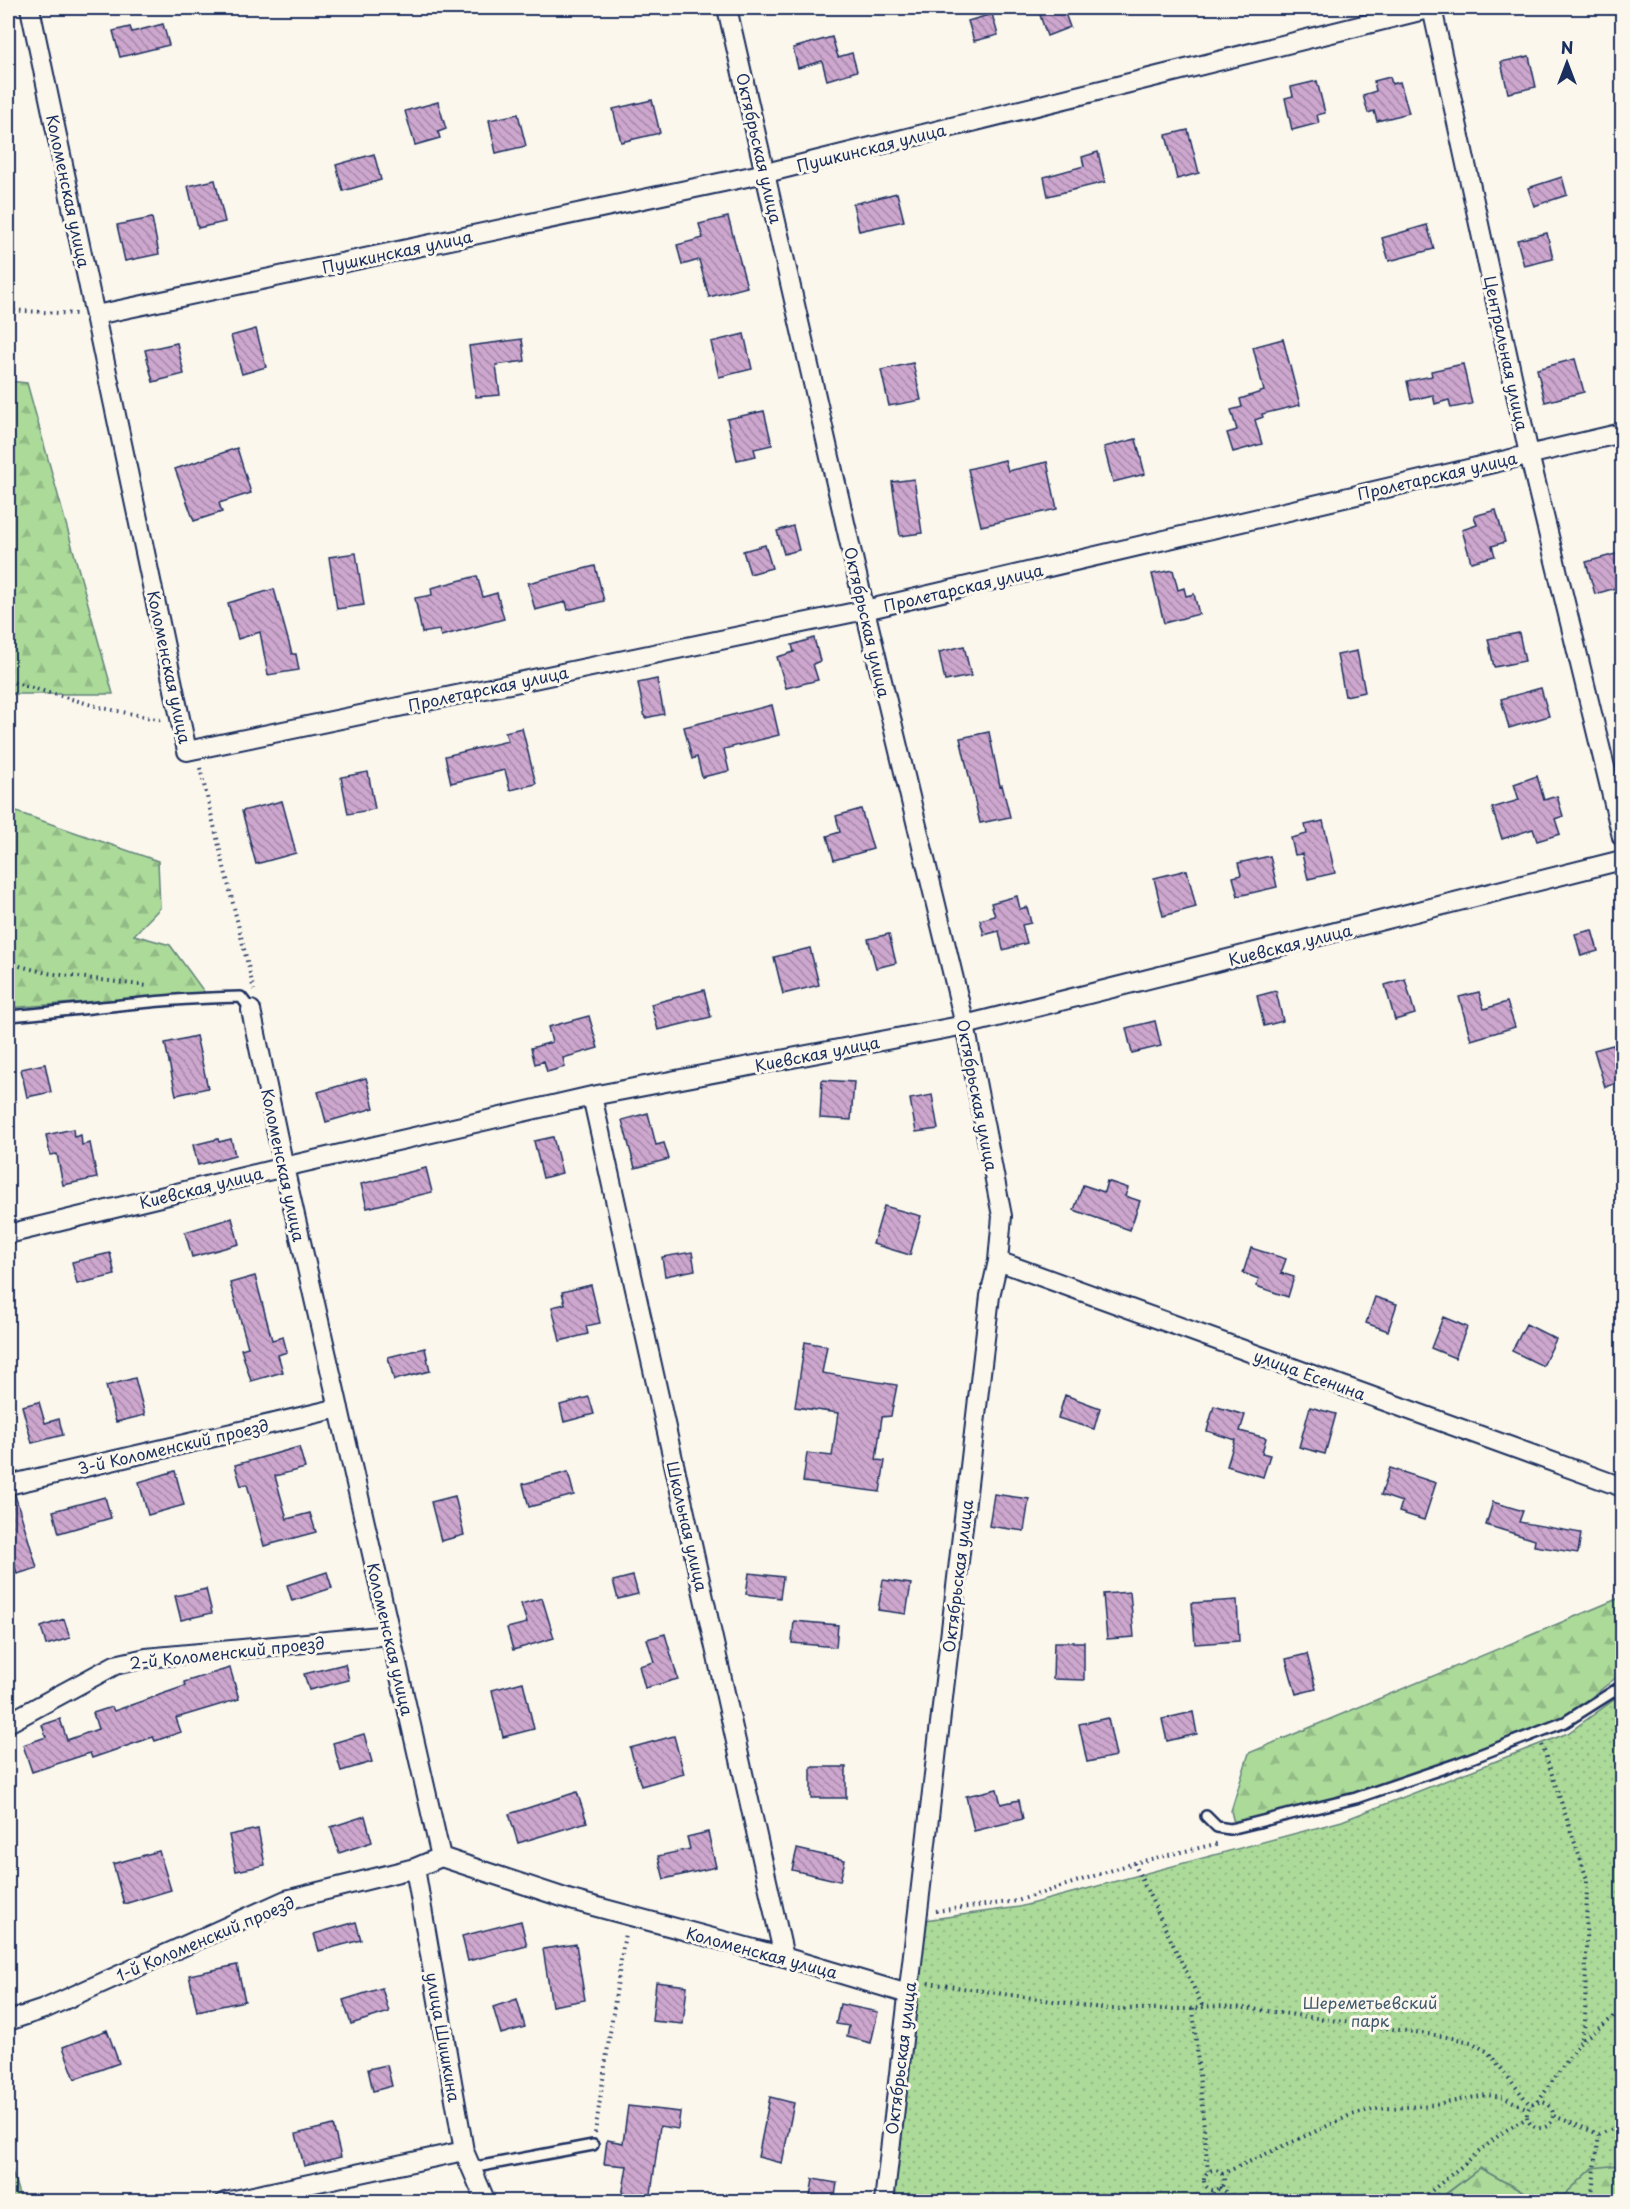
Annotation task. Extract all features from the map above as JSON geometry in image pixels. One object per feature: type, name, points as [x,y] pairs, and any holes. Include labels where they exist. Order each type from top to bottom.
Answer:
[{"type":"street","name":"Коломенская улица","points":[[30,8],[188,751],[196,749]]},
{"type":"street","name":"Октябрьская улица","points":[[727,8],[865,610],[965,1025],[1002,1216],[998,1261],[990,1296],[884,2202]]},
{"type":"street","name":"Пушкинская улица","points":[[96,315],[766,173],[1432,8]]},
{"type":"street","name":"Центральная улица","points":[[1432,8],[1529,454],[1623,837]]},
{"type":"street","name":"Пролетарская улица","points":[[196,749],[865,610],[1623,433]]},
{"type":"street","name":"Киевская улица","points":[[8,1234],[592,1096],[965,1025],[1623,860]]},
{"type":"street","name":"Коломенская улица","points":[[250,1010],[441,1857],[571,1900],[784,1957],[908,1987]]},
{"type":"street","name":"Школьная улица","points":[[592,1096],[784,1957]]},
{"type":"street","name":"улица Есенина","points":[[998,1261],[1623,1487]]},
{"type":"street","name":"3-й Коломенский проезд","points":[[8,1485],[339,1408]]},
{"type":"street","name":"2-й Коломенский проезд","points":[[8,1723],[115,1665],[146,1658],[390,1635]]},
{"type":"street","name":"1-й Коломенский проезд","points":[[8,2021],[44,2009],[286,1900],[415,1868],[441,1857]]},
{"type":"street","name":"улица Шишкина","points":[[415,1868],[467,2159],[486,2202]]},
{"type":"street","points":[[225,2202],[467,2159]]},
{"type":"lane","points":[[8,1016],[100,1009],[191,998],[241,997],[250,1010]]},
{"type":"lane","points":[[1206,1816],[1217,1827],[1230,1829],[1356,1798],[1456,1764],[1565,1722],[1623,1686]]},
{"type":"lane","points":[[467,2159],[593,2145]]},
{"type":"path","points":[[8,310],[96,315]]},
{"type":"path","points":[[8,681],[103,708],[182,724]]},
{"type":"path","name":"Коломенская улица","points":[[196,749],[254,988],[250,1010]]},
{"type":"path","points":[[8,963],[48,973],[150,986]]},
{"type":"path","points":[[1540,1742],[1587,1879],[1585,2024],[1580,2042]]},
{"type":"path","points":[[1134,1863],[1203,2007]]},
{"type":"path","points":[[593,2145],[627,1915]]},
{"type":"path","points":[[908,1987],[1108,2009],[1226,2007],[1299,2015],[1471,2042],[1488,2052],[1530,2107]]},
{"type":"path","points":[[1193,2009],[1208,2171]]},
{"type":"path","points":[[1418,2202],[1503,2132],[1527,2118],[1530,2107],[1538,2102],[1580,2042],[1623,2011]]},
{"type":"path","points":[[1222,2174],[1351,2115],[1376,2109],[1434,2105],[1486,2095],[1503,2097],[1530,2107]]},
{"type":"path","points":[[1538,2102],[1547,2104],[1554,2116],[1599,2134],[1623,2126]]},
{"type":"path","points":[[1527,2118],[1531,2125],[1543,2129],[1551,2124],[1554,2116]]},
{"type":"path","points":[[1591,2202],[1599,2134]]},
{"type":"path","points":[[1205,2202],[1224,2182],[1222,2174],[1215,2170],[1208,2171],[1204,2176],[1204,2183],[1208,2188],[1214,2190]]},
{"type":"path","points":[[1220,2187],[1238,2202]]},
{"type":"green space","points":[[8,381],[27,383],[113,694],[8,694]]},
{"type":"green space","points":[[8,809],[158,861],[160,908],[134,935],[170,945],[205,993],[8,1008]]},
{"type":"green space","points":[[1622,1597],[1622,1673],[1565,1718],[1356,1794],[1234,1823],[1231,1811],[1249,1753]]},
{"type":"green space","name":"Шереметьевский парк","points":[[1622,1694],[1622,2117],[1620,2117],[1618,2165],[1593,2168],[1564,2195],[1528,2195],[1480,2168],[1436,2201],[893,2202],[925,1920],[1019,1907],[1342,1821],[1568,1733]]},
{"type":"green space","points":[[1622,2104],[1622,2201],[1436,2202],[1480,2168],[1528,2195],[1564,2195],[1593,2168]]},
{"type":"green space","points":[[8,2158],[21,2201],[8,2201]]},
{"type":"building","points":[[1052,8],[1063,8],[1070,27],[1047,36],[1039,12]]},
{"type":"building","points":[[992,14],[998,35],[974,41],[968,21]]},
{"type":"building","points":[[163,24],[169,45],[120,57],[113,31],[130,27],[132,32]]},
{"type":"building","points":[[832,37],[838,57],[852,53],[857,71],[827,80],[822,61],[798,68],[793,48]]},
{"type":"building","points":[[1529,56],[1536,87],[1508,93],[1501,62]]},
{"type":"building","points":[[1390,77],[1392,84],[1400,82],[1409,113],[1377,121],[1374,111],[1368,113],[1363,95],[1376,91],[1374,81]]},
{"type":"building","points":[[1317,81],[1325,113],[1317,115],[1319,123],[1292,130],[1285,98],[1293,96],[1291,87]]},
{"type":"building","points":[[652,100],[660,133],[621,142],[613,109]]},
{"type":"building","points":[[438,102],[446,129],[438,132],[440,138],[415,145],[405,111]]},
{"type":"building","points":[[518,114],[526,146],[496,153],[489,120]]},
{"type":"building","points":[[1188,130],[1199,173],[1177,179],[1166,135]]},
{"type":"building","points":[[1098,152],[1105,182],[1048,196],[1044,177],[1084,166],[1082,157]]},
{"type":"building","points":[[374,154],[381,180],[343,191],[336,165]]},
{"type":"building","points":[[1562,177],[1567,195],[1534,206],[1528,188]]},
{"type":"building","points":[[215,180],[225,222],[198,228],[188,186]]},
{"type":"building","points":[[897,193],[904,221],[859,231],[853,204]]},
{"type":"building","points":[[728,217],[747,287],[709,297],[699,260],[682,265],[677,245],[703,238],[699,224]]},
{"type":"building","points":[[152,218],[159,254],[125,261],[117,225]]},
{"type":"building","points":[[1427,225],[1434,249],[1389,261],[1382,238]]},
{"type":"building","points":[[1547,233],[1553,259],[1524,266],[1517,240]]},
{"type":"building","points":[[256,329],[266,367],[242,374],[231,336]]},
{"type":"building","points":[[744,334],[752,369],[719,377],[711,342]]},
{"type":"building","points":[[522,339],[525,361],[496,365],[500,395],[476,397],[469,346]]},
{"type":"building","points":[[1283,339],[1300,405],[1262,414],[1263,417],[1255,420],[1262,444],[1233,452],[1227,433],[1237,430],[1231,410],[1242,407],[1240,399],[1264,391],[1253,347]]},
{"type":"building","points":[[177,343],[184,374],[153,382],[145,350]]},
{"type":"building","points":[[1575,359],[1584,392],[1545,402],[1537,369]]},
{"type":"building","points":[[913,363],[921,400],[889,406],[881,370]]},
{"type":"building","points":[[1463,364],[1472,404],[1451,408],[1449,400],[1435,404],[1433,395],[1411,400],[1407,381],[1432,376],[1431,371]]},
{"type":"building","points":[[764,411],[772,445],[754,449],[756,456],[737,460],[727,419]]},
{"type":"building","points":[[1136,439],[1145,474],[1113,482],[1104,447]]},
{"type":"building","points":[[237,448],[251,493],[219,503],[222,512],[194,521],[175,469]]},
{"type":"building","points":[[1005,460],[1008,471],[1047,462],[1057,509],[981,526],[968,469]]},
{"type":"building","points":[[914,479],[922,533],[900,536],[892,482]]},
{"type":"building","points":[[1496,510],[1505,542],[1492,546],[1495,556],[1471,562],[1462,530],[1477,525],[1474,516]]},
{"type":"building","points":[[793,526],[799,550],[784,554],[777,531]]},
{"type":"building","points":[[765,545],[772,568],[750,574],[743,551]]},
{"type":"building","points":[[1623,552],[1623,586],[1595,594],[1586,562]]},
{"type":"building","points":[[356,553],[364,605],[337,609],[329,557]]},
{"type":"building","points":[[595,566],[604,601],[568,610],[566,602],[535,610],[528,583]]},
{"type":"building","points":[[1173,570],[1178,590],[1184,588],[1186,596],[1194,594],[1199,614],[1164,623],[1152,574]]},
{"type":"building","points":[[477,576],[483,597],[497,593],[504,619],[441,636],[439,630],[422,633],[415,598],[432,595],[431,588]]},
{"type":"building","points":[[274,589],[292,654],[296,654],[299,670],[268,675],[260,632],[238,639],[228,603]]},
{"type":"building","points":[[1519,633],[1525,661],[1494,667],[1488,639]]},
{"type":"building","points":[[814,638],[820,661],[813,664],[818,680],[786,688],[777,657],[794,652],[792,645]]},
{"type":"building","points":[[964,646],[971,676],[945,681],[939,652]]},
{"type":"building","points":[[1357,651],[1365,692],[1345,696],[1337,655]]},
{"type":"building","points":[[657,679],[664,714],[645,718],[638,683]]},
{"type":"building","points":[[1541,688],[1549,716],[1509,728],[1501,699]]},
{"type":"building","points":[[772,705],[779,735],[724,749],[729,771],[702,777],[697,757],[692,759],[684,727]]},
{"type":"building","points":[[522,728],[536,784],[510,790],[505,770],[451,783],[445,756],[508,741],[505,732]]},
{"type":"building","points":[[989,732],[1000,786],[1002,785],[1010,817],[980,823],[960,738]]},
{"type":"building","points":[[368,772],[375,809],[348,814],[341,777]]},
{"type":"building","points":[[1537,776],[1544,800],[1557,796],[1563,816],[1555,819],[1560,834],[1537,841],[1533,829],[1502,839],[1492,808],[1519,800],[1514,784]]},
{"type":"building","points":[[282,801],[296,853],[256,864],[242,811]]},
{"type":"building","points":[[861,809],[873,849],[834,860],[827,836],[840,832],[836,816]]},
{"type":"building","points":[[1323,821],[1335,873],[1308,879],[1302,854],[1295,855],[1291,838],[1307,834],[1305,825]]},
{"type":"building","points":[[1270,856],[1277,887],[1238,896],[1233,877],[1241,875],[1238,863]]},
{"type":"building","points":[[1187,870],[1196,907],[1163,916],[1154,878]]},
{"type":"building","points":[[1017,896],[1020,909],[1027,907],[1031,923],[1022,925],[1027,943],[1003,950],[999,931],[984,935],[980,920],[995,916],[991,903]]},
{"type":"building","points":[[1592,930],[1598,951],[1581,956],[1575,934]]},
{"type":"building","points":[[889,934],[896,963],[876,968],[868,939]]},
{"type":"building","points":[[810,948],[819,985],[783,994],[774,957]]},
{"type":"building","points":[[1405,979],[1415,1014],[1395,1020],[1385,985]]},
{"type":"building","points":[[704,990],[711,1017],[658,1030],[651,1004]]},
{"type":"building","points":[[1276,991],[1283,1021],[1264,1026],[1257,996]]},
{"type":"building","points":[[1479,992],[1484,1009],[1507,1002],[1515,1027],[1471,1040],[1459,997]]},
{"type":"building","points":[[589,1016],[598,1048],[563,1058],[565,1067],[547,1072],[544,1061],[535,1064],[531,1048],[552,1042],[548,1027]]},
{"type":"building","points":[[1155,1021],[1161,1046],[1132,1053],[1126,1028]]},
{"type":"building","points":[[196,1036],[208,1088],[176,1095],[165,1043]]},
{"type":"building","points":[[1613,1045],[1617,1056],[1623,1054],[1623,1081],[1605,1087],[1594,1050]]},
{"type":"building","points":[[45,1064],[51,1092],[27,1097],[21,1069]]},
{"type":"building","points":[[366,1078],[374,1108],[326,1122],[318,1092]]},
{"type":"building","points":[[822,1080],[854,1082],[851,1120],[820,1118]]},
{"type":"building","points":[[932,1095],[938,1129],[916,1132],[910,1099]]},
{"type":"building","points":[[648,1113],[656,1145],[664,1143],[669,1159],[635,1168],[622,1120]]},
{"type":"building","points":[[73,1129],[74,1137],[81,1135],[82,1145],[90,1143],[97,1178],[63,1185],[57,1154],[50,1155],[46,1135]]},
{"type":"building","points":[[553,1137],[562,1173],[543,1178],[534,1141]]},
{"type":"building","points":[[218,1139],[219,1142],[231,1139],[235,1155],[198,1165],[193,1145]]},
{"type":"building","points":[[426,1168],[432,1192],[367,1208],[361,1184]]},
{"type":"building","points":[[1107,1181],[1128,1188],[1125,1196],[1140,1201],[1130,1230],[1074,1210],[1083,1185],[1104,1192]]},
{"type":"building","points":[[884,1206],[921,1216],[910,1255],[873,1244]]},
{"type":"building","points":[[232,1218],[239,1244],[192,1257],[185,1232]]},
{"type":"building","points":[[1251,1248],[1286,1259],[1281,1273],[1294,1277],[1288,1297],[1256,1286],[1259,1279],[1243,1273]]},
{"type":"building","points":[[692,1252],[695,1270],[665,1276],[662,1257]]},
{"type":"building","points":[[110,1253],[115,1275],[77,1284],[72,1262]]},
{"type":"building","points":[[255,1276],[272,1340],[283,1337],[287,1352],[278,1355],[283,1372],[251,1381],[241,1349],[248,1347],[230,1283]]},
{"type":"building","points":[[591,1285],[600,1323],[586,1326],[588,1334],[560,1341],[552,1307],[565,1304],[562,1292]]},
{"type":"building","points":[[1375,1297],[1397,1304],[1388,1331],[1366,1323]]},
{"type":"building","points":[[1443,1317],[1467,1327],[1455,1358],[1431,1348]]},
{"type":"building","points":[[1526,1324],[1556,1339],[1543,1366],[1512,1351]]},
{"type":"building","points":[[805,1342],[827,1346],[822,1373],[897,1385],[891,1416],[882,1417],[876,1460],[885,1461],[880,1492],[803,1482],[807,1453],[832,1456],[838,1413],[795,1407]]},
{"type":"building","points":[[425,1348],[430,1371],[394,1380],[388,1357]]},
{"type":"building","points":[[135,1378],[145,1415],[116,1422],[106,1386]]},
{"type":"building","points":[[1065,1395],[1100,1408],[1094,1429],[1058,1418]]},
{"type":"building","points":[[589,1397],[594,1414],[564,1422],[560,1405]]},
{"type":"building","points":[[39,1402],[45,1423],[59,1419],[63,1435],[32,1443],[22,1406]]},
{"type":"building","points":[[1214,1406],[1245,1415],[1240,1431],[1266,1438],[1262,1453],[1270,1455],[1263,1477],[1227,1466],[1235,1440],[1207,1431]]},
{"type":"building","points":[[1310,1407],[1336,1414],[1325,1454],[1299,1447]]},
{"type":"building","points":[[299,1447],[305,1468],[275,1476],[287,1519],[310,1513],[316,1532],[264,1546],[247,1484],[241,1486],[235,1465]]},
{"type":"building","points":[[1390,1468],[1436,1483],[1424,1520],[1399,1512],[1402,1502],[1381,1495]]},
{"type":"building","points":[[175,1471],[184,1505],[148,1515],[139,1482]]},
{"type":"building","points":[[568,1472],[574,1495],[529,1507],[523,1484]]},
{"type":"building","points":[[994,1494],[1029,1499],[1024,1531],[989,1526]]},
{"type":"building","points":[[15,1495],[37,1568],[17,1574],[8,1541],[8,1496]]},
{"type":"building","points":[[455,1496],[464,1535],[441,1541],[431,1502]]},
{"type":"building","points":[[105,1497],[111,1518],[59,1533],[53,1511]]},
{"type":"building","points":[[1493,1502],[1523,1511],[1519,1522],[1581,1533],[1578,1553],[1534,1546],[1535,1540],[1486,1525]]},
{"type":"building","points":[[327,1572],[332,1588],[292,1601],[287,1585]]},
{"type":"building","points":[[749,1573],[783,1577],[780,1598],[746,1594]]},
{"type":"building","points":[[633,1576],[638,1594],[618,1599],[613,1581]]},
{"type":"building","points":[[883,1580],[911,1584],[906,1614],[878,1610]]},
{"type":"building","points":[[206,1589],[212,1613],[181,1620],[175,1596]]},
{"type":"building","points":[[1130,1592],[1134,1637],[1107,1639],[1103,1594]]},
{"type":"building","points":[[542,1598],[554,1638],[513,1650],[507,1628],[527,1623],[521,1604]]},
{"type":"building","points":[[1237,1600],[1239,1641],[1195,1644],[1192,1603]]},
{"type":"building","points":[[64,1619],[70,1638],[46,1645],[41,1627]]},
{"type":"building","points":[[794,1621],[838,1625],[836,1647],[792,1643]]},
{"type":"building","points":[[665,1634],[678,1679],[645,1688],[639,1666],[654,1662],[647,1639]]},
{"type":"building","points":[[1054,1642],[1084,1642],[1084,1680],[1053,1679]]},
{"type":"building","points":[[1307,1654],[1316,1689],[1296,1694],[1286,1659]]},
{"type":"building","points":[[345,1664],[349,1680],[309,1690],[304,1674]]},
{"type":"building","points":[[230,1668],[239,1699],[176,1718],[181,1732],[155,1741],[153,1737],[92,1758],[90,1753],[32,1772],[23,1745],[46,1737],[42,1725],[60,1719],[67,1740],[98,1729],[93,1713],[112,1707],[114,1711],[185,1686],[184,1682]]},
{"type":"building","points":[[523,1682],[534,1729],[503,1737],[492,1690]]},
{"type":"building","points":[[1193,1712],[1197,1734],[1167,1741],[1162,1719]]},
{"type":"building","points":[[1108,1718],[1116,1756],[1087,1762],[1079,1724]]},
{"type":"building","points":[[364,1734],[372,1762],[341,1771],[333,1743]]},
{"type":"building","points":[[674,1736],[684,1774],[641,1786],[630,1748]]},
{"type":"building","points":[[811,1767],[846,1767],[846,1798],[811,1798]]},
{"type":"building","points":[[997,1789],[1001,1804],[1019,1800],[1023,1819],[974,1831],[966,1796]]},
{"type":"building","points":[[577,1792],[587,1822],[518,1843],[509,1814]]},
{"type":"building","points":[[365,1816],[372,1842],[339,1853],[331,1827]]},
{"type":"building","points":[[258,1829],[265,1865],[236,1871],[229,1835]]},
{"type":"building","points":[[708,1832],[716,1867],[664,1879],[658,1856],[690,1849],[687,1837]]},
{"type":"building","points":[[797,1849],[845,1860],[840,1881],[792,1870]]},
{"type":"building","points":[[159,1851],[171,1890],[124,1904],[113,1864]]},
{"type":"building","points":[[521,1921],[527,1946],[468,1961],[462,1936]]},
{"type":"building","points":[[356,1922],[361,1940],[319,1951],[314,1934]]},
{"type":"building","points":[[576,1944],[585,2000],[552,2006],[543,1949]]},
{"type":"building","points":[[237,1965],[245,2001],[197,2011],[189,1975]]},
{"type":"building","points":[[656,1982],[687,1986],[683,2024],[652,2021]]},
{"type":"building","points":[[382,1988],[389,2012],[351,2024],[343,2000]]},
{"type":"building","points":[[517,1999],[525,2027],[501,2034],[493,2007]]},
{"type":"building","points":[[840,2004],[878,2012],[871,2043],[847,2037],[849,2026],[836,2024]]},
{"type":"building","points":[[107,2030],[119,2063],[75,2079],[63,2047]]},
{"type":"building","points":[[387,2065],[392,2086],[373,2091],[368,2069]]},
{"type":"building","points":[[770,2097],[794,2103],[782,2163],[758,2157]]},
{"type":"building","points":[[628,2106],[680,2112],[678,2129],[660,2126],[650,2202],[621,2202],[627,2166],[604,2164],[607,2140],[623,2143]]},
{"type":"building","points":[[333,2125],[341,2157],[304,2166],[296,2134]]},
{"type":"building","points":[[813,2179],[837,2183],[834,2202],[809,2202]]}]
